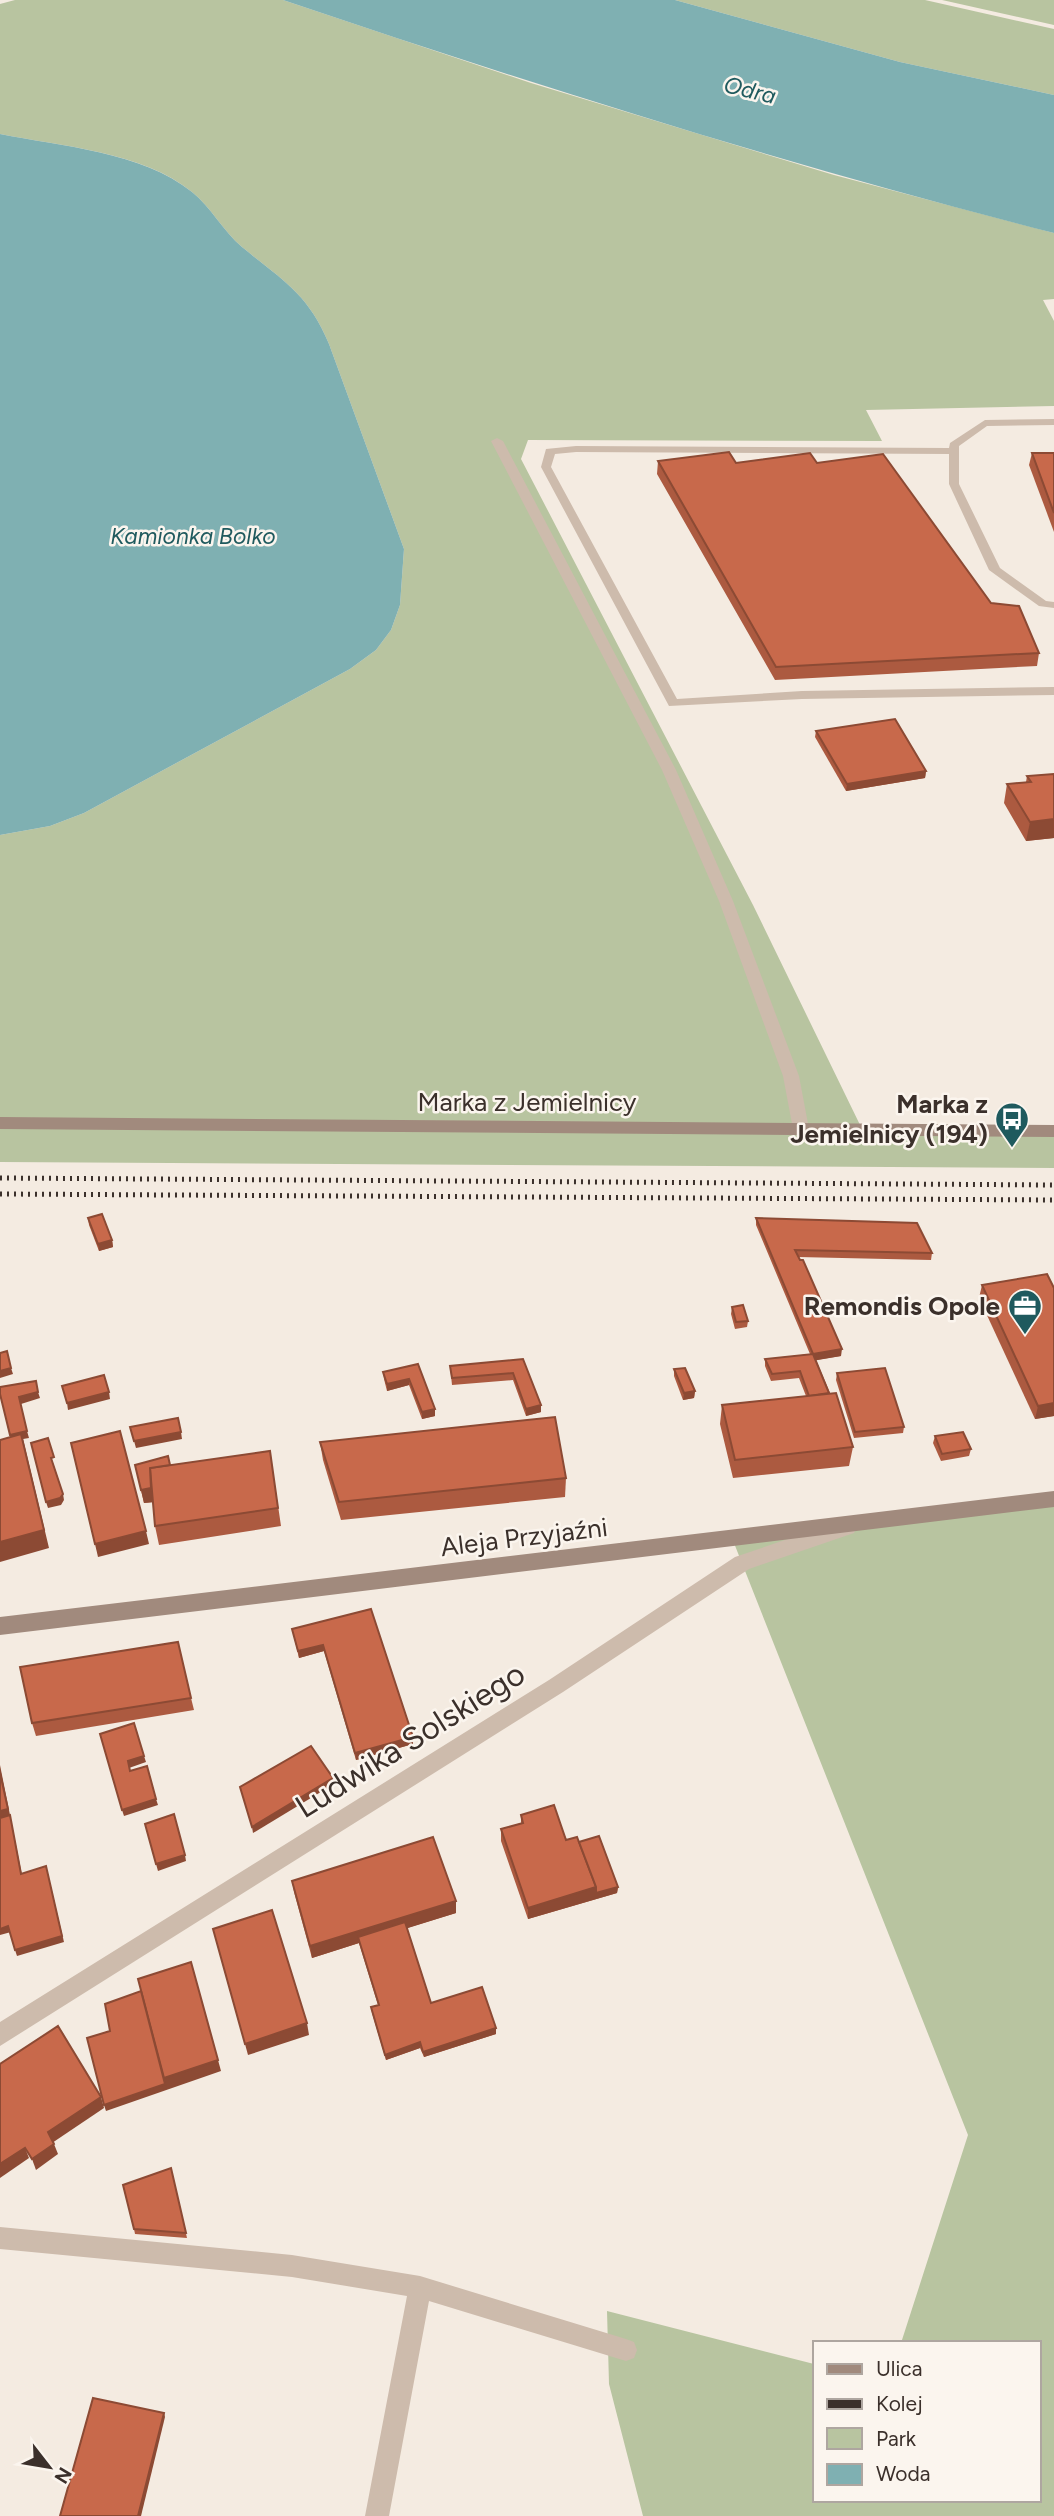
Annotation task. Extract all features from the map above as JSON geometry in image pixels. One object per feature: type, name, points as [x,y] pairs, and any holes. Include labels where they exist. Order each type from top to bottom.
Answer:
[{"type":"main road","name":"Marka z Jemielnicy","points":[[0,1123],[1054,1131]]},
{"type":"main road","name":"Aleja Przyjaźni","points":[[0,1626],[1054,1499]]},
{"type":"street","points":[[497,441],[669,770],[726,901],[791,1076],[801,1129]]},
{"type":"street","name":"Ludwika Solskiego","points":[[0,2035],[556,1686],[742,1563],[864,1522]]},
{"type":"lane","points":[[1054,422],[985,423],[954,445],[954,484],[995,570],[1043,604],[1054,605]]},
{"type":"lane","points":[[954,451],[576,449],[550,451],[546,467],[673,704],[802,695],[1054,691]]},
{"type":"lane","points":[[0,2238],[292,2266],[420,2287],[626,2350]]},
{"type":"lane","points":[[377,2516],[420,2287]]},
{"type":"green space","points":[[15,0],[283,0],[531,83],[834,175],[1054,233],[1054,299],[1043,300],[1054,321],[1054,406],[866,410],[882,441],[528,440],[521,459],[753,905],[862,1129],[1054,1131],[1054,1168],[0,1162],[0,835],[50,826],[84,813],[350,669],[376,650],[391,630],[400,605],[404,549],[329,344],[312,312],[293,289],[235,241],[199,198],[172,179],[126,159],[100,152],[0,134],[0,4]]},
{"type":"green space","points":[[675,0],[925,0],[1054,29],[1054,95],[900,62]]},
{"type":"green space","points":[[942,0],[1054,0],[1054,25]]},
{"type":"green space","points":[[1054,1499],[1054,2516],[643,2516],[609,2384],[607,2311],[813,2364],[813,2502],[1040,2502],[1040,2341],[902,2341],[968,2135],[732,1538]]},
{"type":"water","name":"Odra","points":[[283,0],[675,0],[900,62],[1054,95],[1054,233],[859,181],[666,124]]},
{"type":"water","name":"Kamionka Bolko","points":[[0,134],[100,152],[150,168],[172,179],[199,198],[235,241],[293,289],[312,312],[329,344],[404,549],[400,605],[391,630],[376,650],[350,669],[84,813],[50,826],[0,835]]},
{"type":"building","points":[[729,452],[736,463],[810,453],[817,463],[883,454],[991,603],[1019,606],[1039,653],[776,667],[658,461]]},
{"type":"building","points":[[1032,453],[1054,453],[1054,513]]},
{"type":"building","points":[[895,719],[926,771],[847,784],[816,731]]},
{"type":"building","points":[[1054,774],[1054,819],[1030,822],[1007,784],[1031,782],[1027,776]]},
{"type":"building","points":[[102,1214],[112,1240],[98,1244],[88,1218]]},
{"type":"building","points":[[756,1218],[917,1223],[932,1253],[795,1250],[800,1260],[803,1260],[842,1349],[813,1354]]},
{"type":"building","name":"Remondis Opole","points":[[1047,1274],[1054,1288],[1054,1403],[1038,1406],[982,1285]]},
{"type":"building","points":[[743,1305],[748,1321],[736,1322],[732,1307]]},
{"type":"building","points":[[7,1351],[11,1368],[0,1371],[0,1353]]},
{"type":"building","points":[[813,1354],[829,1393],[809,1396],[800,1371],[772,1374],[765,1359]]},
{"type":"building","points":[[523,1359],[541,1405],[526,1409],[513,1373],[452,1378],[450,1366]]},
{"type":"building","points":[[418,1364],[435,1409],[422,1412],[409,1379],[387,1384],[383,1372]]},
{"type":"building","points":[[685,1368],[695,1391],[684,1393],[674,1369]]},
{"type":"building","points":[[885,1368],[904,1427],[855,1432],[837,1373]]},
{"type":"building","points":[[104,1375],[109,1392],[67,1403],[62,1386]]},
{"type":"building","points":[[36,1381],[38,1392],[19,1397],[27,1431],[10,1435],[0,1387]]},
{"type":"building","points":[[836,1393],[853,1447],[735,1460],[722,1405]]},
{"type":"building","points":[[555,1417],[566,1478],[339,1502],[320,1442]]},
{"type":"building","points":[[178,1418],[181,1432],[134,1441],[130,1427]]},
{"type":"building","points":[[120,1431],[146,1531],[95,1544],[71,1443]]},
{"type":"building","points":[[963,1432],[971,1449],[942,1454],[935,1436]]},
{"type":"building","points":[[21,1434],[44,1530],[0,1542],[0,1440]]},
{"type":"building","points":[[48,1438],[54,1457],[51,1458],[63,1494],[60,1498],[46,1502],[31,1443]]},
{"type":"building","points":[[270,1451],[278,1508],[155,1526],[150,1468]]},
{"type":"building","points":[[168,1456],[170,1465],[150,1468],[151,1488],[141,1490],[135,1465]]},
{"type":"building","points":[[371,1609],[413,1737],[355,1753],[323,1645],[298,1651],[292,1629]]},
{"type":"building","points":[[178,1642],[191,1698],[32,1723],[20,1667]]},
{"type":"building","points":[[134,1723],[144,1756],[128,1761],[130,1771],[147,1766],[156,1799],[122,1810],[100,1734]]},
{"type":"building","points":[[311,1746],[333,1778],[252,1827],[240,1787]]},
{"type":"building","points":[[0,1773],[8,1809],[0,1811]]},
{"type":"building","points":[[554,1805],[566,1840],[577,1837],[596,1887],[528,1908],[501,1829],[523,1823],[521,1815]]},
{"type":"building","points":[[174,1814],[185,1855],[156,1864],[145,1824]]},
{"type":"building","points":[[10,1815],[21,1874],[46,1866],[62,1936],[15,1950],[8,1926],[0,1929],[0,1818]]},
{"type":"building","points":[[599,1836],[618,1887],[596,1893],[579,1842]]},
{"type":"building","points":[[433,1837],[456,1901],[310,1946],[292,1881]]},
{"type":"building","points":[[272,1910],[307,2023],[245,2044],[213,1929]]},
{"type":"building","points":[[405,1922],[431,2003],[482,1987],[496,2028],[423,2052],[420,2042],[385,2055],[371,2007],[379,2005],[358,1937]]},
{"type":"building","points":[[191,1962],[218,2060],[164,2078],[138,1979]]},
{"type":"building","points":[[141,1991],[165,2084],[104,2105],[87,2038],[110,2031],[105,2004]]},
{"type":"building","points":[[58,2026],[101,2097],[48,2132],[54,2144],[32,2159],[25,2148],[0,2164],[0,2064]]},
{"type":"building","points":[[171,2168],[186,2233],[134,2229],[123,2185]]},
{"type":"building","points":[[93,2398],[164,2413],[138,2516],[60,2516]]},
{"type":"railway","points":[[0,1178],[1054,1185]]},
{"type":"railway","points":[[0,1194],[1054,1200]]},
{"type":"place","name":"Marka z Jemielnicy (194)","points":[[1012,1149]]},
{"type":"place","name":"Remondis Opole","points":[[1025,1336]]}]
